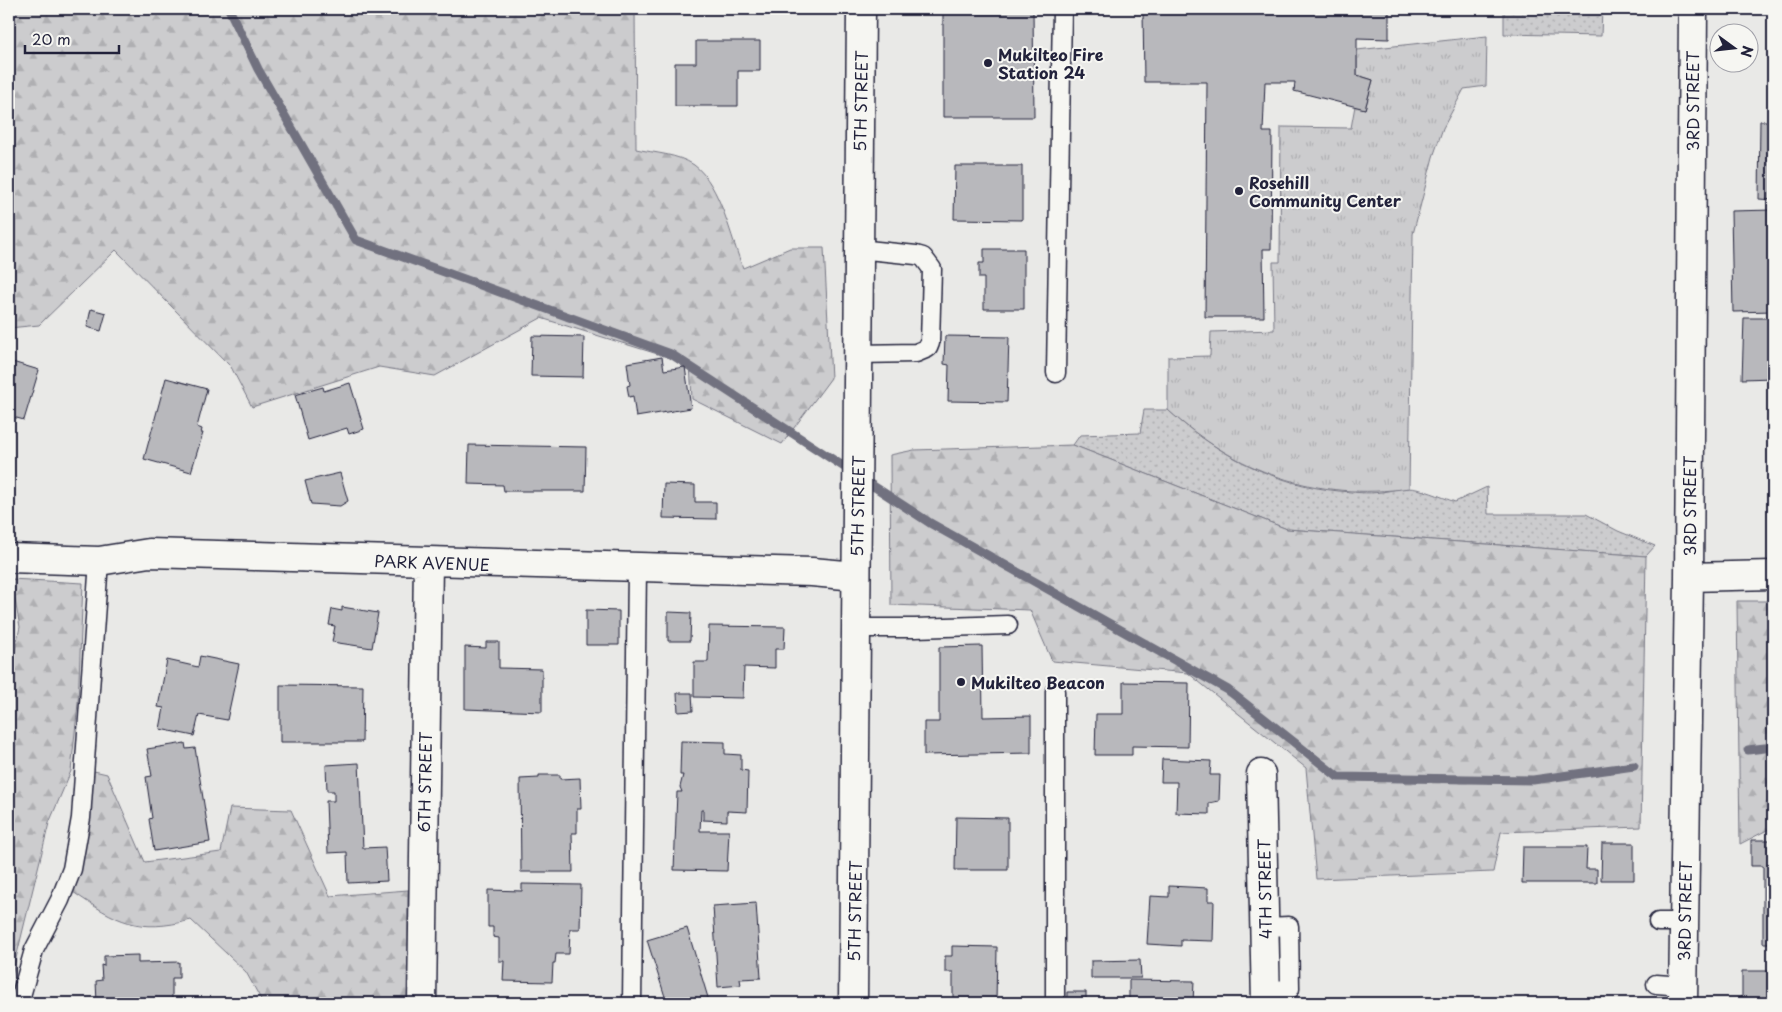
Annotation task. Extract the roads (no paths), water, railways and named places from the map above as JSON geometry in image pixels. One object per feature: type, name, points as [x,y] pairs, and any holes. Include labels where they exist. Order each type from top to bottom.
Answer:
[{"type":"street","name":"5TH STREET","points":[[853,1003],[861,9]]},
{"type":"street","name":"3RD STREET","points":[[1674,991],[1671,922],[1689,577],[1693,9]]},
{"type":"street","name":"PARK AVENUE","points":[[9,558],[99,561],[149,553],[812,572],[856,576]]},
{"type":"street","name":"6TH STREET","points":[[422,1003],[428,562]]},
{"type":"street","points":[[1689,577],[1773,575]]},
{"type":"street","name":"4TH STREET","points":[[1261,774],[1278,926],[1274,994]]},
{"type":"lane","points":[[1056,374],[1062,9]]},
{"type":"lane","points":[[858,249],[916,255],[923,257],[932,269],[930,343],[928,348],[916,353],[858,354]]},
{"type":"lane","points":[[19,1003],[34,950],[60,900],[72,869],[81,818],[99,561]]},
{"type":"lane","points":[[632,1003],[637,568]]},
{"type":"lane","points":[[857,628],[1008,625]]},
{"type":"lane","points":[[1055,691],[1055,1003]]},
{"type":"waterway","points":[[229,9],[258,69],[356,240],[671,354],[930,523],[1228,690],[1338,777],[1533,780],[1634,766]]},
{"type":"waterway","points":[[1748,750],[1773,747]]},
{"type":"place","name":"Mukilteo Fire Station 24","points":[[988,63]]},
{"type":"place","name":"Rosehill Community Center","points":[[1239,191]]},
{"type":"place","name":"Mukilteo Beacon","points":[[961,682]]}]
